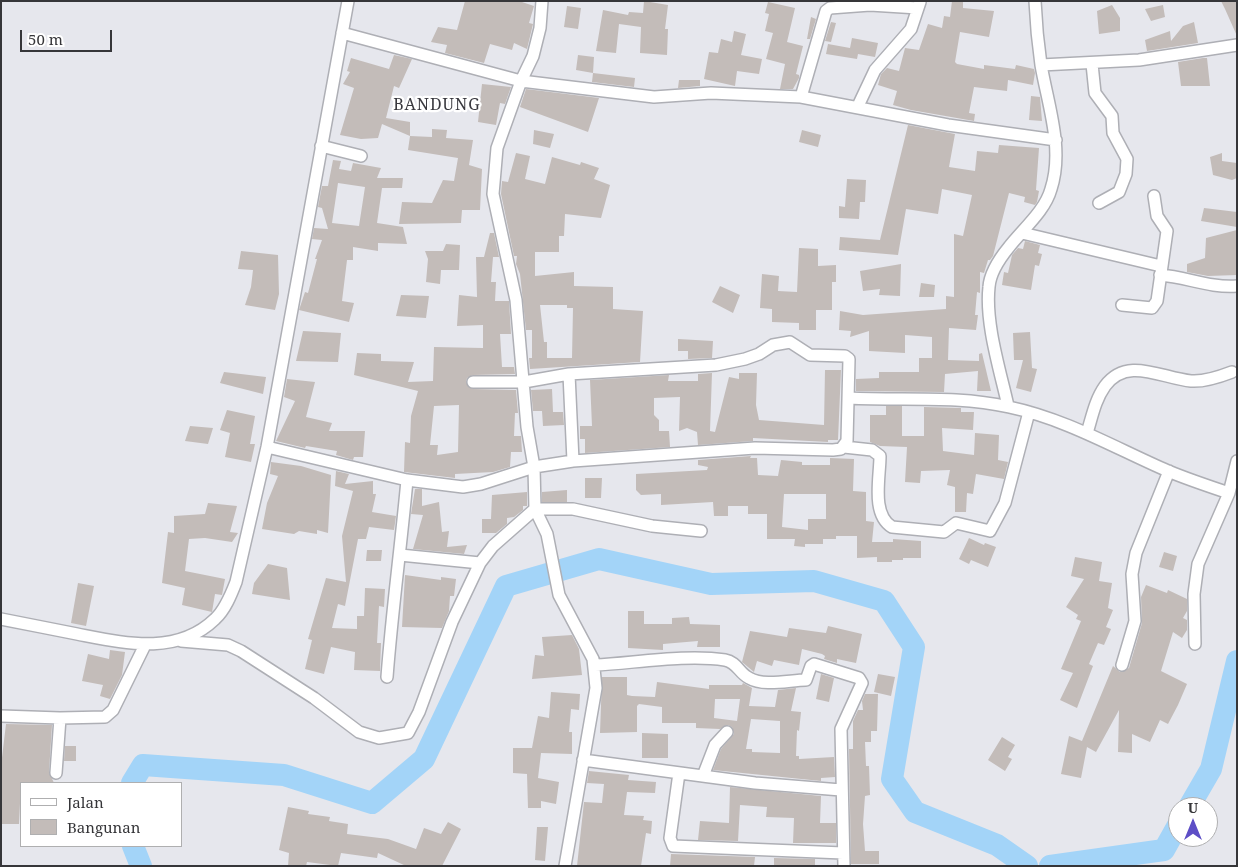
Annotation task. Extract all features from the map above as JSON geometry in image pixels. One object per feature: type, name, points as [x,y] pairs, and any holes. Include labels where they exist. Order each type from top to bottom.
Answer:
[{"type":"street","points":[[177,641],[197,633],[216,618],[228,601],[236,582],[267,447],[348,1]]},
{"type":"street","points":[[1008,406],[992,330],[989,285],[998,262],[1043,205],[1052,189],[1056,140],[1041,65],[1035,1]]},
{"type":"street","points":[[541,2],[540,28],[533,56],[521,81],[497,148],[493,194],[516,300],[527,427],[534,467],[535,510],[547,534],[559,595],[595,665],[596,688],[565,866]]},
{"type":"street","points":[[801,98],[826,11],[830,8],[870,5],[919,5],[911,29],[875,70],[858,106]]},
{"type":"street","points":[[342,33],[521,81],[654,97],[711,93],[801,98],[858,106],[948,125],[1056,140]]},
{"type":"street","points":[[1041,65],[1092,64],[1140,60],[1237,45]]},
{"type":"street","points":[[1092,64],[1096,97],[1112,116],[1113,133],[1127,159],[1126,174],[1119,192],[1099,202]]},
{"type":"street","points":[[321,146],[361,156]]},
{"type":"street","points":[[1122,305],[1152,308],[1156,301],[1167,231],[1157,216],[1154,196]]},
{"type":"street","points":[[1022,233],[1186,277],[1202,284],[1237,286]]},
{"type":"street","points":[[474,382],[524,382],[569,374],[716,365],[745,359],[759,354],[773,345],[790,342],[810,356],[844,356],[849,359],[847,441],[844,447]]},
{"type":"street","points":[[1087,433],[1095,405],[1105,386],[1117,374],[1137,370],[1193,381],[1232,372]]},
{"type":"street","points":[[569,374],[572,461]]},
{"type":"street","points":[[849,398],[898,401],[965,399],[1008,406],[1055,419],[1169,472],[1228,493]]},
{"type":"street","points":[[267,447],[407,480],[463,487],[481,484],[534,467],[572,461],[755,448],[833,450],[844,447],[872,450],[880,456],[879,512],[887,524],[892,527],[944,532],[956,523],[990,531],[1005,503],[1029,412]]},
{"type":"street","points":[[1195,644],[1195,576],[1198,564],[1228,493],[1237,461]]},
{"type":"street","points":[[1122,665],[1135,621],[1132,574],[1136,553],[1169,472]]},
{"type":"street","points":[[387,677],[391,614],[400,555],[407,480]]},
{"type":"street","points":[[1,619],[145,645],[177,641],[228,645],[242,651],[308,694],[359,732],[379,738],[408,733],[419,712],[452,622],[480,563],[493,546],[535,510],[572,510],[652,526],[701,531]]},
{"type":"street","points":[[400,555],[480,563]]},
{"type":"street","points":[[1,724],[2,716],[102,717],[110,713],[145,645]]},
{"type":"street","points":[[595,665],[721,660],[735,664],[748,678],[764,682],[806,680],[811,666],[814,664],[859,678],[862,683],[841,729],[844,866]]},
{"type":"street","points":[[56,774],[60,718]]},
{"type":"street","points":[[703,776],[715,745],[727,732]]},
{"type":"street","points":[[583,760],[703,776],[841,790]]},
{"type":"street","points":[[679,773],[670,838],[673,846],[843,853]]},
{"type":"building","points":[[465,1],[519,1],[534,6],[529,23],[533,24],[527,49],[514,43],[512,50],[490,44],[484,63],[445,53],[447,45],[431,42],[438,27],[457,30]]},
{"type":"building","points":[[644,1],[668,5],[665,29],[668,29],[667,55],[640,53],[641,27],[619,24],[616,53],[596,51],[603,10],[628,15],[629,12],[643,13]]},
{"type":"building","points":[[952,1],[963,1],[963,8],[994,11],[989,37],[960,32],[955,62],[957,64],[984,69],[984,65],[1015,69],[1016,65],[1034,69],[1035,73],[1033,85],[1008,80],[1007,91],[974,87],[969,113],[975,114],[974,121],[893,105],[897,91],[878,85],[881,74],[887,68],[899,71],[905,48],[919,50],[928,24],[942,28],[944,16],[950,17]]},
{"type":"building","points":[[1221,1],[1237,1],[1237,36],[1225,9]]},
{"type":"building","points":[[768,2],[795,8],[787,42],[803,46],[796,74],[799,75],[799,78],[793,89],[780,89],[785,64],[766,59],[773,33],[765,31],[769,14],[765,13]]},
{"type":"building","points":[[1112,5],[1120,18],[1120,31],[1099,34],[1097,11]]},
{"type":"building","points":[[1163,5],[1165,17],[1151,21],[1145,9]]},
{"type":"building","points":[[567,6],[581,8],[578,29],[564,27]]},
{"type":"building","points":[[811,17],[816,19],[810,39],[807,39]]},
{"type":"building","points":[[831,22],[836,23],[831,42],[825,41]]},
{"type":"building","points":[[1194,22],[1198,43],[1147,51],[1145,40],[1170,31],[1171,41],[1183,26]]},
{"type":"building","points":[[734,31],[746,34],[741,55],[762,59],[759,74],[737,71],[735,86],[704,79],[709,52],[718,53],[721,39],[732,42]]},
{"type":"building","points":[[852,38],[878,43],[875,57],[858,54],[857,59],[826,54],[828,44],[850,48]]},
{"type":"building","points":[[394,55],[412,59],[399,88],[394,86],[386,118],[410,122],[410,136],[382,124],[378,138],[361,139],[340,135],[354,88],[343,84],[350,72],[347,71],[351,58],[389,69]]},
{"type":"building","points":[[578,55],[594,57],[593,73],[576,70]]},
{"type":"building","points":[[1207,58],[1210,86],[1181,86],[1178,62]]},
{"type":"building","points":[[593,73],[635,78],[634,87],[592,82]]},
{"type":"building","points":[[679,80],[700,80],[700,86],[678,88]]},
{"type":"building","points":[[482,84],[511,87],[505,104],[500,103],[496,125],[478,122]]},
{"type":"building","points":[[526,89],[599,98],[588,132],[520,107]]},
{"type":"building","points":[[1031,96],[1040,97],[1042,121],[1029,120]]},
{"type":"building","points":[[908,125],[955,134],[949,167],[975,171],[977,151],[998,153],[999,145],[1039,148],[1036,190],[1039,191],[1037,202],[1035,205],[1024,202],[1025,197],[1009,193],[993,256],[988,260],[984,273],[980,272],[980,293],[977,292],[975,315],[978,315],[976,330],[949,328],[948,360],[979,361],[979,354],[982,353],[991,391],[977,391],[978,371],[945,374],[944,392],[856,391],[856,379],[879,378],[879,372],[919,372],[919,358],[932,358],[932,337],[905,335],[905,353],[869,351],[869,331],[850,337],[851,331],[839,330],[840,311],[863,315],[946,309],[946,296],[954,297],[954,234],[963,236],[972,195],[942,189],[938,214],[906,209],[898,255],[839,250],[840,237],[880,240]]},
{"type":"building","points":[[432,129],[447,130],[446,138],[473,140],[469,165],[482,169],[480,210],[462,210],[461,223],[399,224],[402,202],[432,203],[443,180],[454,181],[458,158],[408,150],[410,136],[432,137]]},
{"type":"building","points":[[534,130],[554,134],[550,148],[533,144]]},
{"type":"building","points":[[802,130],[821,135],[818,147],[799,142]]},
{"type":"building","points":[[516,153],[530,156],[525,179],[545,184],[552,157],[580,165],[581,162],[599,168],[594,179],[610,185],[601,218],[565,214],[564,236],[559,236],[559,252],[535,252],[535,276],[574,272],[574,286],[613,287],[613,309],[643,311],[640,362],[530,369],[529,358],[532,358],[532,330],[526,330],[520,274],[516,264],[517,256],[514,256],[501,194],[502,181],[508,182]],"holes":[[[540,305],[567,305],[567,308],[573,308],[572,358],[547,358],[547,342],[544,342]]]},
{"type":"building","points":[[1222,153],[1222,161],[1237,163],[1237,178],[1232,180],[1213,175],[1210,157]]},
{"type":"building","points":[[333,160],[341,161],[339,169],[351,171],[353,163],[381,168],[377,178],[403,178],[402,188],[382,188],[377,223],[403,227],[407,244],[378,243],[378,251],[353,247],[353,260],[347,260],[342,301],[354,303],[349,322],[299,310],[305,292],[308,293],[317,259],[315,259],[322,240],[312,239],[314,228],[328,229],[322,208],[318,207],[322,186],[328,186]],"holes":[[[338,183],[365,187],[359,226],[332,223]]]},
{"type":"building","points":[[847,179],[866,180],[865,202],[860,202],[859,219],[839,218],[839,206],[845,207]]},
{"type":"building","points":[[1204,208],[1237,212],[1237,227],[1201,221]]},
{"type":"building","points":[[1237,230],[1237,275],[1208,276],[1187,272],[1187,264],[1205,258],[1206,238]]},
{"type":"building","points":[[490,233],[494,233],[499,257],[493,257],[491,282],[496,282],[495,301],[509,301],[511,334],[500,334],[502,367],[514,367],[515,374],[473,375],[467,378],[466,382],[473,389],[516,390],[518,413],[515,413],[514,436],[521,436],[522,452],[511,452],[510,467],[493,472],[455,474],[455,478],[404,472],[405,442],[410,443],[411,416],[418,391],[354,375],[357,353],[381,354],[381,361],[414,362],[408,382],[433,381],[434,347],[483,348],[483,325],[457,326],[459,295],[477,297],[476,257],[484,257]],"holes":[[[459,405],[458,452],[437,455],[438,445],[430,445],[434,406]]]},
{"type":"building","points":[[1025,241],[1040,245],[1038,253],[1042,254],[1039,266],[1035,265],[1031,290],[1002,285],[1004,272],[1008,273],[1012,255],[1018,248],[1023,249]]},
{"type":"building","points":[[446,244],[460,245],[459,270],[441,270],[440,284],[426,282],[428,259],[425,251],[443,251]]},
{"type":"building","points":[[799,248],[818,249],[818,266],[836,265],[836,282],[832,282],[832,310],[816,310],[816,330],[799,330],[799,323],[772,322],[772,309],[760,308],[762,274],[779,276],[778,291],[797,292]]},
{"type":"building","points":[[241,251],[278,255],[279,294],[275,310],[245,305],[251,287],[253,270],[238,269]]},
{"type":"building","points":[[901,264],[900,296],[879,295],[880,289],[863,291],[860,271]]},
{"type":"building","points":[[921,283],[935,285],[934,297],[919,297]]},
{"type":"building","points":[[720,286],[740,295],[733,313],[712,302]]},
{"type":"building","points":[[401,295],[429,296],[426,318],[396,316]]},
{"type":"building","points":[[303,331],[341,333],[338,362],[296,361]]},
{"type":"building","points":[[1030,332],[1032,368],[1037,369],[1031,392],[1016,388],[1023,360],[1014,360],[1013,333]]},
{"type":"building","points":[[678,339],[713,341],[712,358],[688,359],[688,351],[678,351]]},
{"type":"building","points":[[825,370],[841,370],[838,440],[828,440],[828,442],[753,438],[753,441],[698,445],[697,432],[687,428],[679,431],[680,397],[654,398],[654,415],[659,420],[659,431],[669,431],[670,447],[585,453],[585,439],[580,439],[580,426],[592,426],[590,380],[669,375],[668,381],[698,381],[698,374],[712,373],[710,431],[715,432],[729,377],[739,379],[739,373],[757,373],[756,405],[759,420],[824,425]]},
{"type":"building","points":[[224,372],[266,377],[263,394],[220,383]]},
{"type":"building","points":[[287,379],[315,382],[306,417],[332,423],[329,431],[365,431],[363,457],[354,457],[353,460],[336,455],[337,451],[306,446],[305,448],[276,441],[295,401],[284,397]]},
{"type":"building","points":[[552,389],[553,412],[563,412],[564,425],[543,426],[542,411],[533,411],[531,390]]},
{"type":"building","points":[[886,406],[902,406],[902,436],[924,436],[924,407],[961,408],[961,412],[974,412],[973,430],[942,428],[943,451],[974,455],[975,433],[999,435],[998,460],[1008,462],[1004,479],[976,474],[973,494],[967,493],[966,512],[955,512],[955,487],[947,485],[950,470],[921,471],[920,483],[905,482],[907,447],[880,446],[870,442],[870,415],[886,415]]},
{"type":"building","points":[[227,410],[255,416],[250,444],[255,444],[251,462],[225,457],[230,433],[220,430]]},
{"type":"building","points":[[190,426],[213,428],[208,444],[185,441]]},
{"type":"building","points":[[751,456],[750,458],[757,458],[758,475],[778,476],[781,460],[802,462],[802,465],[830,465],[830,458],[854,459],[853,491],[866,492],[866,521],[874,522],[872,542],[893,542],[893,539],[921,541],[921,558],[903,558],[903,560],[892,560],[892,562],[877,562],[877,557],[857,558],[857,536],[836,536],[836,539],[823,539],[823,544],[805,544],[805,547],[794,546],[795,539],[767,539],[767,514],[748,514],[748,506],[728,506],[728,516],[714,516],[713,502],[661,505],[661,494],[641,495],[636,490],[636,474],[707,470],[708,467],[698,465],[698,460]],"holes":[[[784,494],[826,494],[826,519],[808,519],[808,530],[782,527]]]},
{"type":"building","points":[[271,462],[301,466],[331,475],[328,533],[317,530],[317,534],[299,531],[294,534],[262,529],[267,503],[278,476],[270,474]]},
{"type":"building","points":[[336,471],[349,474],[345,484],[373,481],[373,494],[376,494],[372,512],[396,516],[394,530],[369,527],[366,539],[358,539],[345,606],[338,604],[332,628],[357,629],[357,616],[364,616],[365,588],[385,589],[384,607],[379,606],[377,643],[381,643],[380,671],[354,670],[355,652],[331,647],[324,674],[305,669],[312,640],[308,639],[326,578],[346,582],[342,536],[353,491],[335,486]]},
{"type":"building","points":[[585,478],[602,478],[601,498],[585,498]]},
{"type":"building","points":[[415,489],[422,489],[422,506],[439,502],[442,532],[449,531],[447,547],[467,545],[464,554],[413,549],[423,515],[411,514]]},
{"type":"building","points":[[567,490],[567,502],[542,502],[542,492]]},
{"type":"building","points":[[527,492],[527,506],[523,506],[523,510],[514,517],[507,518],[507,524],[496,533],[482,533],[482,519],[491,519],[492,495]]},
{"type":"building","points":[[208,503],[237,506],[230,532],[238,533],[232,542],[205,538],[189,539],[185,571],[225,579],[222,595],[215,594],[212,612],[182,605],[185,588],[162,583],[168,532],[174,533],[174,516],[205,514]]},
{"type":"building","points":[[969,538],[984,545],[985,543],[996,547],[988,567],[971,560],[969,564],[959,559]]},
{"type":"building","points":[[367,550],[382,550],[381,561],[366,561]]},
{"type":"building","points":[[1164,552],[1177,556],[1173,571],[1159,567]]},
{"type":"building","points":[[1075,557],[1102,562],[1099,581],[1112,583],[1108,608],[1113,610],[1106,627],[1111,629],[1104,645],[1098,643],[1089,664],[1093,666],[1077,708],[1060,700],[1073,673],[1061,669],[1081,621],[1076,619],[1078,615],[1066,607],[1084,579],[1071,576]]},
{"type":"building","points":[[268,564],[287,568],[290,600],[252,594],[254,583]]},
{"type":"building","points":[[405,575],[441,580],[441,577],[456,579],[454,596],[450,596],[449,611],[442,628],[402,627]]},
{"type":"building","points":[[78,583],[94,586],[86,626],[71,623]]},
{"type":"building","points":[[1146,585],[1167,593],[1168,590],[1187,599],[1187,611],[1183,618],[1187,620],[1187,630],[1182,638],[1173,632],[1161,671],[1187,684],[1178,705],[1168,724],[1160,720],[1150,742],[1132,734],[1132,753],[1118,752],[1119,710],[1096,752],[1087,747],[1081,778],[1061,774],[1069,736],[1082,741],[1113,666],[1120,672],[1129,668],[1142,623],[1141,597]]},
{"type":"building","points":[[628,611],[644,611],[644,624],[672,624],[672,618],[689,617],[690,624],[720,625],[720,647],[697,647],[698,641],[663,644],[663,650],[628,648]]},
{"type":"building","points":[[828,626],[862,634],[856,663],[837,659],[837,663],[824,659],[825,656],[822,654],[802,649],[799,665],[774,660],[772,666],[757,661],[754,672],[742,662],[750,631],[787,637],[789,628],[826,633]]},
{"type":"building","points":[[572,635],[579,649],[582,675],[532,679],[535,655],[544,656],[542,637]]},
{"type":"building","points":[[110,650],[125,652],[122,675],[110,699],[100,696],[103,685],[82,681],[88,654],[109,659]]},
{"type":"building","points":[[821,674],[834,678],[829,702],[816,699]]},
{"type":"building","points":[[878,674],[895,677],[891,696],[874,692]]},
{"type":"building","points":[[602,677],[627,677],[627,695],[655,697],[657,682],[709,689],[709,685],[742,685],[743,683],[752,688],[749,706],[775,707],[778,690],[796,688],[791,711],[801,712],[799,731],[797,730],[796,756],[799,756],[799,759],[834,757],[835,777],[821,778],[821,781],[713,770],[721,749],[734,734],[732,727],[728,725],[720,729],[696,728],[696,723],[662,723],[662,707],[639,704],[637,706],[637,732],[600,733]],"holes":[[[715,699],[740,699],[737,721],[714,718]],[[751,719],[780,721],[780,753],[752,752],[752,749],[746,749]]]},
{"type":"building","points":[[551,692],[580,694],[579,710],[571,709],[569,732],[572,732],[572,754],[541,753],[538,778],[559,782],[556,804],[541,801],[541,808],[528,808],[527,774],[513,773],[513,748],[532,748],[538,716],[549,718]]},
{"type":"building","points":[[865,694],[878,694],[877,731],[871,731],[871,742],[865,742],[866,766],[869,766],[870,795],[865,796],[863,824],[865,851],[879,851],[879,864],[851,864],[849,749],[853,749],[853,721],[858,710],[863,710],[862,701]]},
{"type":"building","points":[[6,724],[52,725],[49,772],[54,782],[20,782],[19,824],[2,824],[1,766]]},
{"type":"building","points":[[642,733],[668,734],[668,758],[642,758]]},
{"type":"building","points":[[1002,737],[1015,745],[1008,757],[1012,759],[1005,771],[988,760]]},
{"type":"building","points":[[65,746],[76,746],[76,761],[64,761]]},
{"type":"building","points":[[589,771],[629,775],[628,780],[656,782],[655,793],[627,792],[624,815],[644,816],[643,820],[652,821],[651,834],[646,833],[641,866],[577,866],[584,802],[602,803],[604,784],[587,783]]},
{"type":"building","points":[[730,787],[821,796],[820,823],[836,823],[836,843],[793,843],[794,818],[766,817],[767,807],[740,805],[738,841],[698,840],[700,821],[729,823]]},
{"type":"building","points":[[288,807],[309,811],[308,814],[330,817],[329,821],[348,824],[347,834],[388,839],[416,849],[424,828],[441,834],[448,822],[461,829],[442,866],[406,866],[378,853],[377,858],[341,853],[338,866],[307,862],[306,866],[288,866],[289,853],[279,850]]},
{"type":"building","points":[[537,827],[548,827],[545,861],[535,860]]},
{"type":"building","points":[[671,854],[755,857],[754,866],[670,866]]},
{"type":"building","points":[[774,858],[815,859],[815,866],[774,866]]},
{"type":"waterway","points":[[133,782],[143,765],[284,775],[372,803],[424,759],[506,586],[599,559],[711,584],[814,581],[884,601],[914,647],[892,779],[915,812],[997,845],[1027,866]]},
{"type":"waterway","points":[[1195,797],[1211,769],[1237,661]]},
{"type":"waterway","points":[[1050,866],[1164,850],[1168,843]]},
{"type":"waterway","points":[[133,847],[141,866]]},
{"type":"district","name":"BANDUNG","points":[[437,105]]}]
